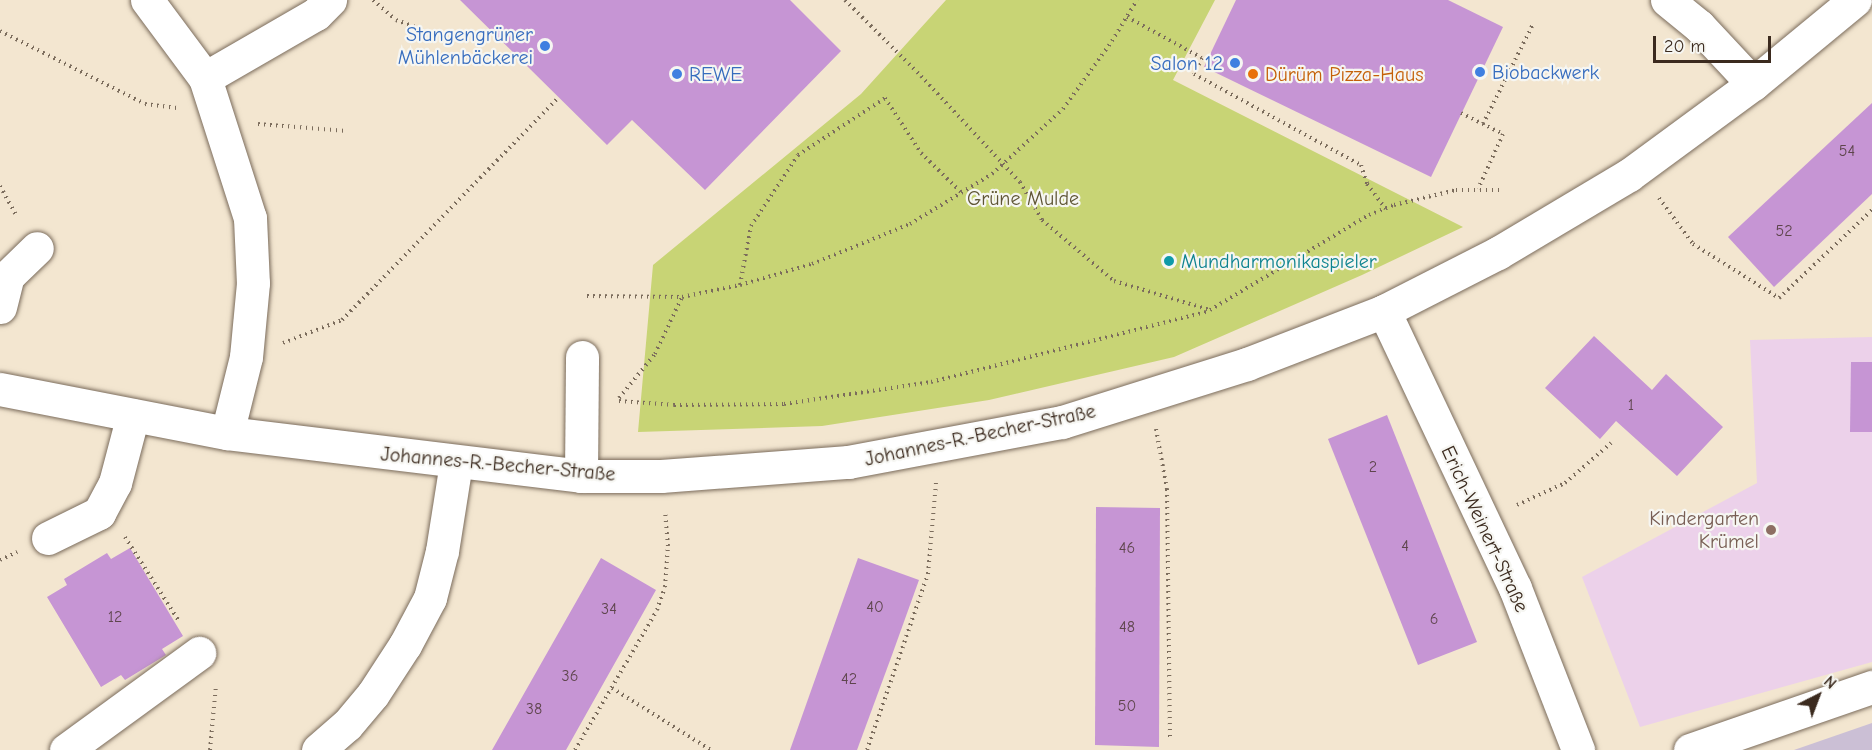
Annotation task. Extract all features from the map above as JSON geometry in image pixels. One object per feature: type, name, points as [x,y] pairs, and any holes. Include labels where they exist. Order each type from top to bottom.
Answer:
[{"type":"street","points":[[147,0],[211,98],[250,218],[253,283],[246,357],[227,433]]},
{"type":"street","points":[[211,98],[330,0]]},
{"type":"street","points":[[1667,0],[1700,26],[1753,84]]},
{"type":"street","name":"Johannes-R.-Becher-Straße","points":[[0,389],[227,433],[456,463],[581,476],[661,476],[848,462],[1062,422],[1247,364],[1384,311],[1532,235],[1637,170],[1753,84],[1855,0]]},
{"type":"street","points":[[0,308],[8,276],[37,248]]},
{"type":"street","name":"Erich-Weinert-Straße","points":[[1384,311],[1515,588],[1578,750]]},
{"type":"street","points":[[581,476],[582,357]]},
{"type":"street","points":[[48,538],[99,513],[116,483],[133,416]]},
{"type":"street","points":[[318,750],[347,725],[373,694],[405,645],[430,598],[442,551],[456,463]]},
{"type":"street","points":[[66,750],[199,653]]},
{"type":"street","points":[[1690,750],[1872,687]]},
{"type":"path","points":[[373,0],[396,20],[423,30]]},
{"type":"path","points":[[845,0],[1020,182],[1042,220],[1114,281],[1210,310]]},
{"type":"path","points":[[587,297],[682,297],[740,285],[812,264],[896,231],[962,193],[1003,165],[1063,109],[1137,0]]},
{"type":"path","points":[[1127,17],[1202,58],[1194,74],[1361,165],[1367,184],[1386,209]]},
{"type":"path","points":[[1484,124],[1532,26]]},
{"type":"path","points":[[0,31],[145,104],[177,108],[211,98],[347,131]]},
{"type":"path","points":[[275,346],[342,320],[559,97]]},
{"type":"path","points":[[740,285],[751,226],[798,155],[885,98],[921,153],[962,193]]},
{"type":"path","points":[[1461,113],[1503,134],[1478,189]]},
{"type":"path","points":[[1637,170],[1693,244],[1779,298],[1872,210]]},
{"type":"path","points":[[682,297],[655,354],[617,400],[674,405],[784,404],[931,382],[1210,310],[1369,215],[1456,190],[1503,190]]},
{"type":"path","points":[[1149,395],[1167,489],[1170,736]]},
{"type":"path","points":[[1482,518],[1539,497],[1565,483],[1611,443]]},
{"type":"path","points":[[867,750],[928,574],[939,445]]},
{"type":"path","points":[[575,750],[657,610],[665,586],[668,546],[661,476]]},
{"type":"path","points":[[104,504],[199,653],[218,674],[210,750]]},
{"type":"path","points":[[612,688],[711,750]]},
{"type":"shaded area","name":"Kindergarten Krümel","points":[[1872,337],[1872,662],[1640,727],[1582,577],[1757,483],[1750,340]]},
{"type":"shaded area","points":[[1872,723],[1872,750],[1794,750]]},
{"type":"green space","name":"Grüne Mulde","points":[[946,0],[1215,0],[1173,80],[1463,227],[1362,275],[1174,357],[989,400],[822,426],[638,432],[653,265],[861,94]]},
{"type":"building","name":"REWE","points":[[460,0],[790,0],[841,51],[705,190],[632,120],[607,145]]},
{"type":"building","points":[[1236,0],[1448,0],[1503,27],[1431,177],[1204,67]]},
{"type":"building","points":[[1872,103],[1872,194],[1774,287],[1728,237]]},
{"type":"building","points":[[1594,336],[1652,390],[1666,374],[1723,427],[1677,476],[1616,421],[1600,439],[1545,388]]},
{"type":"building","points":[[1851,362],[1872,362],[1872,432],[1850,432]]},
{"type":"building","points":[[1387,415],[1477,642],[1418,665],[1328,439]]},
{"type":"building","points":[[1096,507],[1160,508],[1159,747],[1095,745]]},
{"type":"building","points":[[130,548],[183,636],[162,649],[166,655],[125,680],[121,675],[101,687],[47,597],[67,585],[64,579],[107,553],[111,559]]},
{"type":"building","points":[[601,558],[656,590],[566,750],[492,750]]},
{"type":"building","points":[[858,558],[919,580],[857,750],[790,750]]},
{"type":"place","name":"Stangengrüner Mühlenbäckerei","points":[[545,46]]},
{"type":"place","name":"Salon 12","points":[[1235,63]]},
{"type":"place","name":"Biobackwerk","points":[[1480,72]]},
{"type":"place","name":"REWE","points":[[677,74]]},
{"type":"place","name":"Dürüm Pizza-Haus","points":[[1253,74]]},
{"type":"place","name":"Mundharmonikaspieler","points":[[1169,261]]},
{"type":"place","name":"Kindergarten Krümel","points":[[1771,530]]}]
